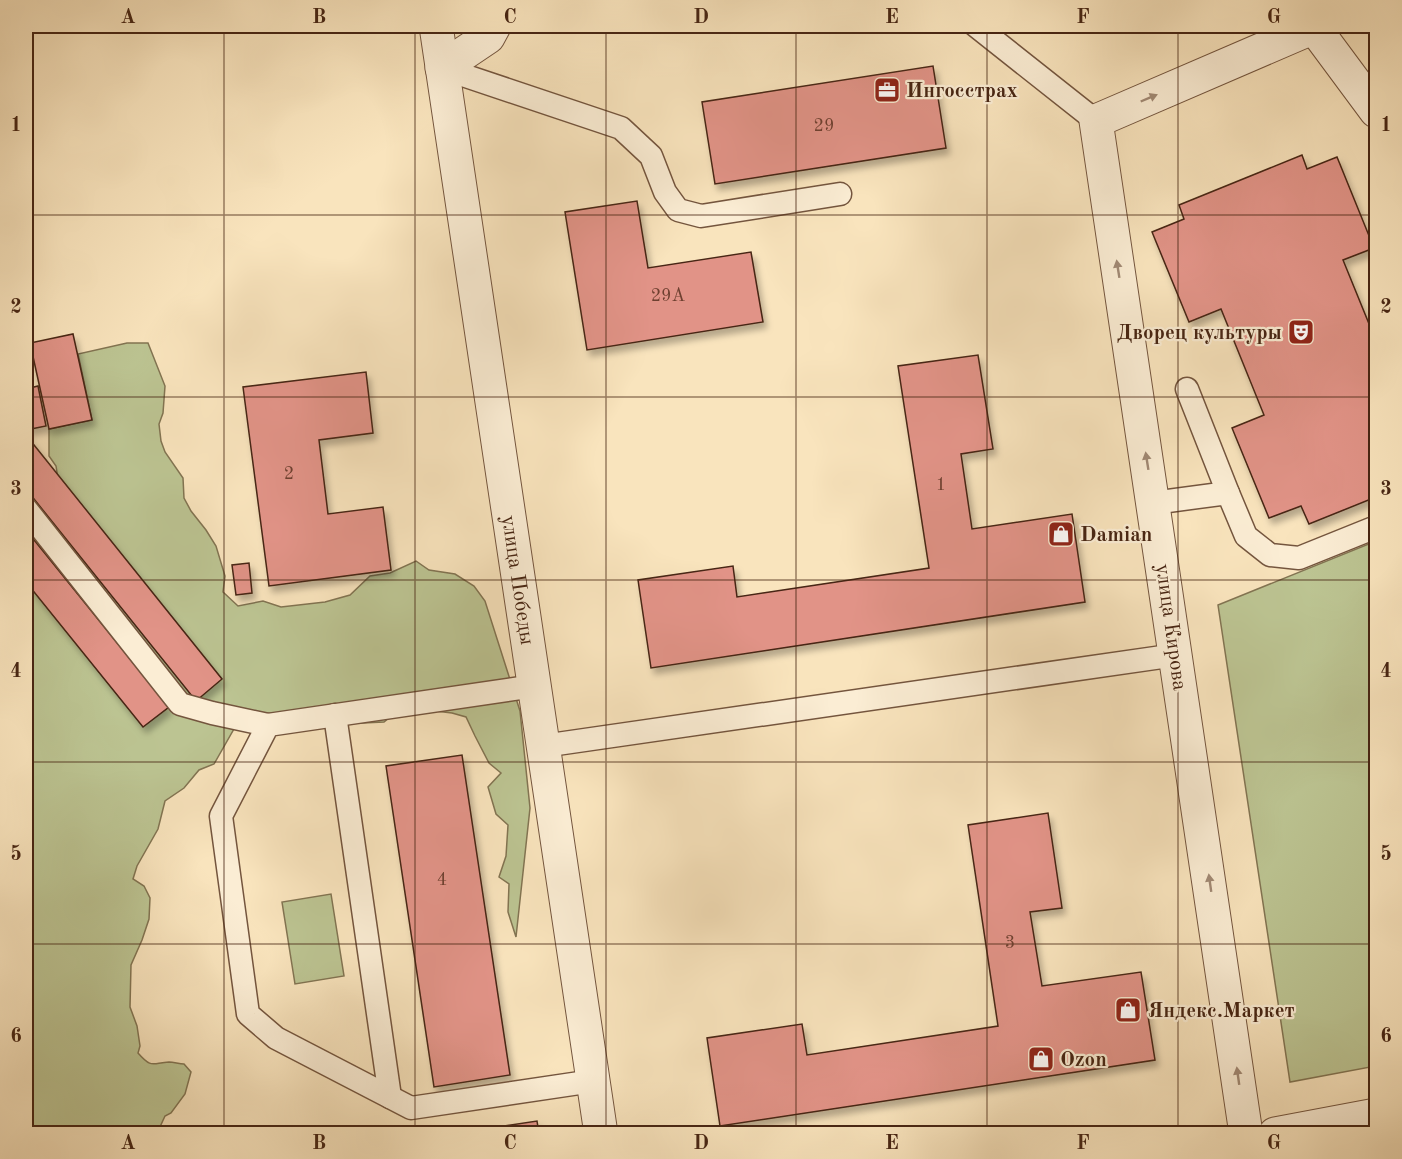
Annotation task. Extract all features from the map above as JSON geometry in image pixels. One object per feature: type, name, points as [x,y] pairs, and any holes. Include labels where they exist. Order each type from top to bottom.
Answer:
[{"type":"street","name":"улица Победы","points":[[436,26],[601,1134]]},
{"type":"street","points":[[442,68],[488,37],[494,26]]},
{"type":"street","points":[[1096,121],[1313,26],[1377,111]]},
{"type":"street","name":"улица Кирова","points":[[1096,121],[1246,1134]]},
{"type":"street","points":[[1275,1134],[1377,1115]]},
{"type":"lane","points":[[976,26],[1096,121]]},
{"type":"lane","points":[[442,68],[621,128],[651,156],[665,192],[678,210],[701,216],[840,194]]},
{"type":"lane","points":[[1187,389],[1246,536],[1270,555],[1299,558],[1377,526]]},
{"type":"lane","points":[[1153,503],[1228,493]]},
{"type":"lane","points":[[26,509],[180,704],[268,725],[534,686]]},
{"type":"lane","points":[[543,747],[1176,654]]},
{"type":"lane","points":[[334,715],[390,1097]]},
{"type":"lane","points":[[268,725],[221,816],[248,1014],[276,1038],[411,1108],[593,1081]]},
{"type":"green space","points":[[127,343],[148,343],[165,386],[163,413],[159,424],[161,441],[165,452],[183,478],[184,498],[216,546],[225,576],[223,592],[238,606],[263,601],[281,607],[325,602],[350,595],[370,576],[390,573],[416,561],[429,570],[455,574],[474,586],[485,601],[520,711],[530,808],[516,937],[508,912],[509,884],[499,877],[506,856],[508,825],[496,814],[488,787],[501,773],[489,763],[466,717],[402,707],[384,722],[234,729],[214,764],[199,770],[184,788],[165,801],[158,829],[137,866],[133,879],[144,886],[150,898],[149,919],[131,965],[130,1007],[137,1026],[140,1046],[138,1053],[152,1064],[169,1062],[184,1064],[191,1072],[185,1094],[171,1113],[165,1116],[159,1129],[153,1133],[26,1133],[26,537],[37,546],[60,547],[78,532],[59,485],[56,466],[49,456],[49,429],[92,420],[78,354]]},
{"type":"green space","points":[[1376,541],[1376,1066],[1290,1082],[1218,605]]},
{"type":"green space","points":[[331,894],[344,976],[295,984],[282,902]]},
{"type":"building","points":[[933,66],[946,148],[715,184],[702,102]]},
{"type":"building","name":"Дворец культуры","points":[[1302,155],[1307,169],[1337,157],[1374,248],[1343,260],[1376,341],[1376,497],[1309,524],[1301,506],[1269,518],[1232,428],[1264,415],[1221,309],[1189,322],[1152,232],[1184,219],[1179,205]]},
{"type":"building","points":[[637,201],[648,268],[751,252],[763,322],[587,350],[565,212]]},
{"type":"building","points":[[73,334],[92,420],[49,429],[30,343]]},
{"type":"building","points":[[978,355],[993,449],[961,454],[972,529],[1072,514],[1085,602],[651,668],[638,580],[733,566],[737,597],[929,568],[898,366]]},
{"type":"building","points":[[366,372],[373,433],[319,440],[328,514],[383,507],[391,570],[269,586],[243,387]]},
{"type":"building","points":[[38,386],[46,426],[26,430],[26,389]]},
{"type":"building","points":[[26,435],[222,679],[196,701],[26,489]]},
{"type":"building","points":[[26,530],[169,707],[143,727],[26,582]]},
{"type":"building","points":[[249,563],[252,593],[236,595],[232,565]]},
{"type":"building","points":[[462,755],[510,1075],[434,1087],[386,766]]},
{"type":"building","points":[[1048,813],[1062,908],[1030,912],[1042,986],[1141,972],[1155,1060],[720,1126],[707,1038],[802,1024],[807,1055],[998,1026],[968,825]]},
{"type":"building","points":[[537,1121],[539,1134],[452,1134]]},
{"type":"place","name":"Ингосстрах","points":[[887,90]]},
{"type":"place","name":"Дворец культуры","points":[[1301,332]]},
{"type":"place","name":"Damian","points":[[1061,534]]},
{"type":"place","name":"Яндекс.Маркет","points":[[1128,1010]]},
{"type":"place","name":"Ozon","points":[[1041,1059]]}]
